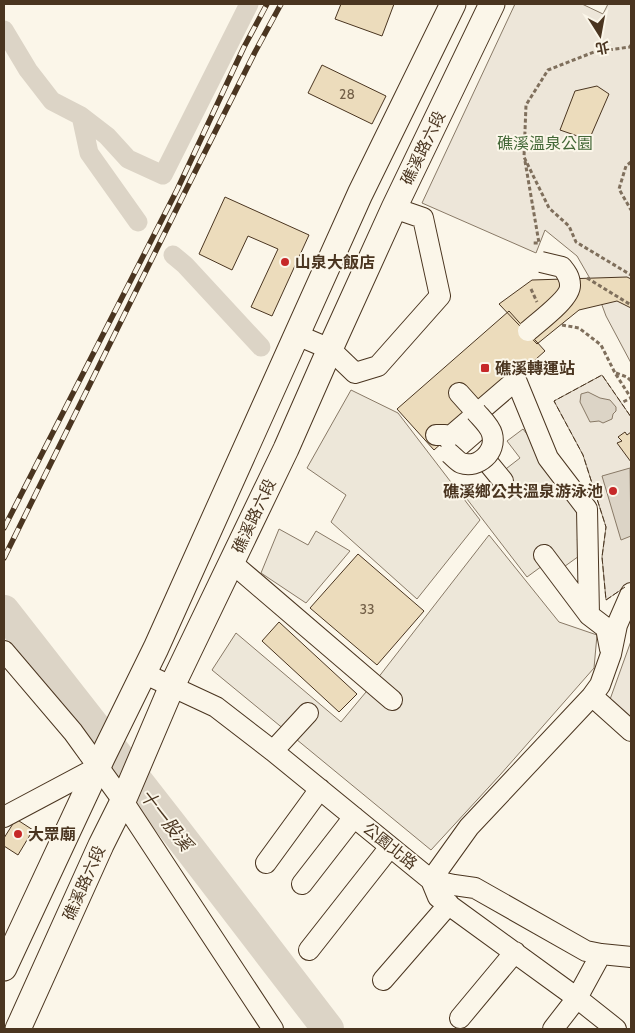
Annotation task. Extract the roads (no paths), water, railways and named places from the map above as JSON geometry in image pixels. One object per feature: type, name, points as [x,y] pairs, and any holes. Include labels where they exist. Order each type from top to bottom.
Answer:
[{"type":"main road","points":[[4,968],[156,648],[360,194],[453,4]]},
{"type":"main road","name":"礁溪路六段","points":[[18,1029],[142,759],[172,686],[286,448],[394,208],[492,4]]},
{"type":"main road","points":[[360,194],[394,208]]},
{"type":"street","points":[[297,335],[330,349],[355,373],[378,366],[440,296],[422,218],[394,208]]},
{"type":"street","points":[[528,332],[566,297],[571,286],[568,275],[562,266],[541,262]]},
{"type":"street","points":[[459,393],[476,412],[486,424],[492,434],[492,445],[485,458],[474,464],[461,463],[449,440],[516,380],[548,458],[587,509],[589,615]]},
{"type":"street","points":[[485,458],[503,481]]},
{"type":"street","points":[[544,555],[589,615],[606,628],[611,654]]},
{"type":"street","points":[[232,562],[392,700]]},
{"type":"street","points":[[616,1029],[515,952],[438,897],[431,880],[469,828],[600,686],[611,654],[617,625],[631,592]]},
{"type":"street","points":[[4,651],[100,763],[125,796],[273,1029]]},
{"type":"street","name":"公園北路","points":[[143,673],[216,706],[431,880],[475,888],[586,951],[631,957]]},
{"type":"street","points":[[592,696],[631,730]]},
{"type":"street","points":[[273,751],[308,713]]},
{"type":"street","points":[[4,818],[100,763]]},
{"type":"street","points":[[266,863],[320,789]]},
{"type":"street","points":[[302,884],[354,817]]},
{"type":"street","points":[[309,950],[390,847]]},
{"type":"street","points":[[383,980],[449,904]]},
{"type":"street","points":[[460,1018],[515,952]]},
{"type":"street","points":[[553,1029],[577,998],[601,954]]},
{"type":"waterway","points":[[81,116],[107,136],[128,159],[163,175],[249,4]]},
{"type":"waterway","points":[[4,30],[28,70],[52,101],[81,116],[89,153],[138,222]]},
{"type":"waterway","points":[[173,255],[185,265],[261,347]]},
{"type":"waterway","name":"十一股溪","points":[[4,611],[328,1029]]},
{"type":"railway","points":[[4,528],[177,190],[244,47],[267,4]]},
{"type":"railway","points":[[4,558],[184,194],[281,4]]},
{"type":"place","name":"山泉大飯店","points":[[285,262]]},
{"type":"place","name":"礁溪轉運站","points":[[485,368]]},
{"type":"place","name":"礁溪鄉公共溫泉游泳池","points":[[613,491]]},
{"type":"place","name":"大眾廟","points":[[18,834]]},
{"type":"park label","name":"礁溪溫泉公園","points":[[545,143]]}]
